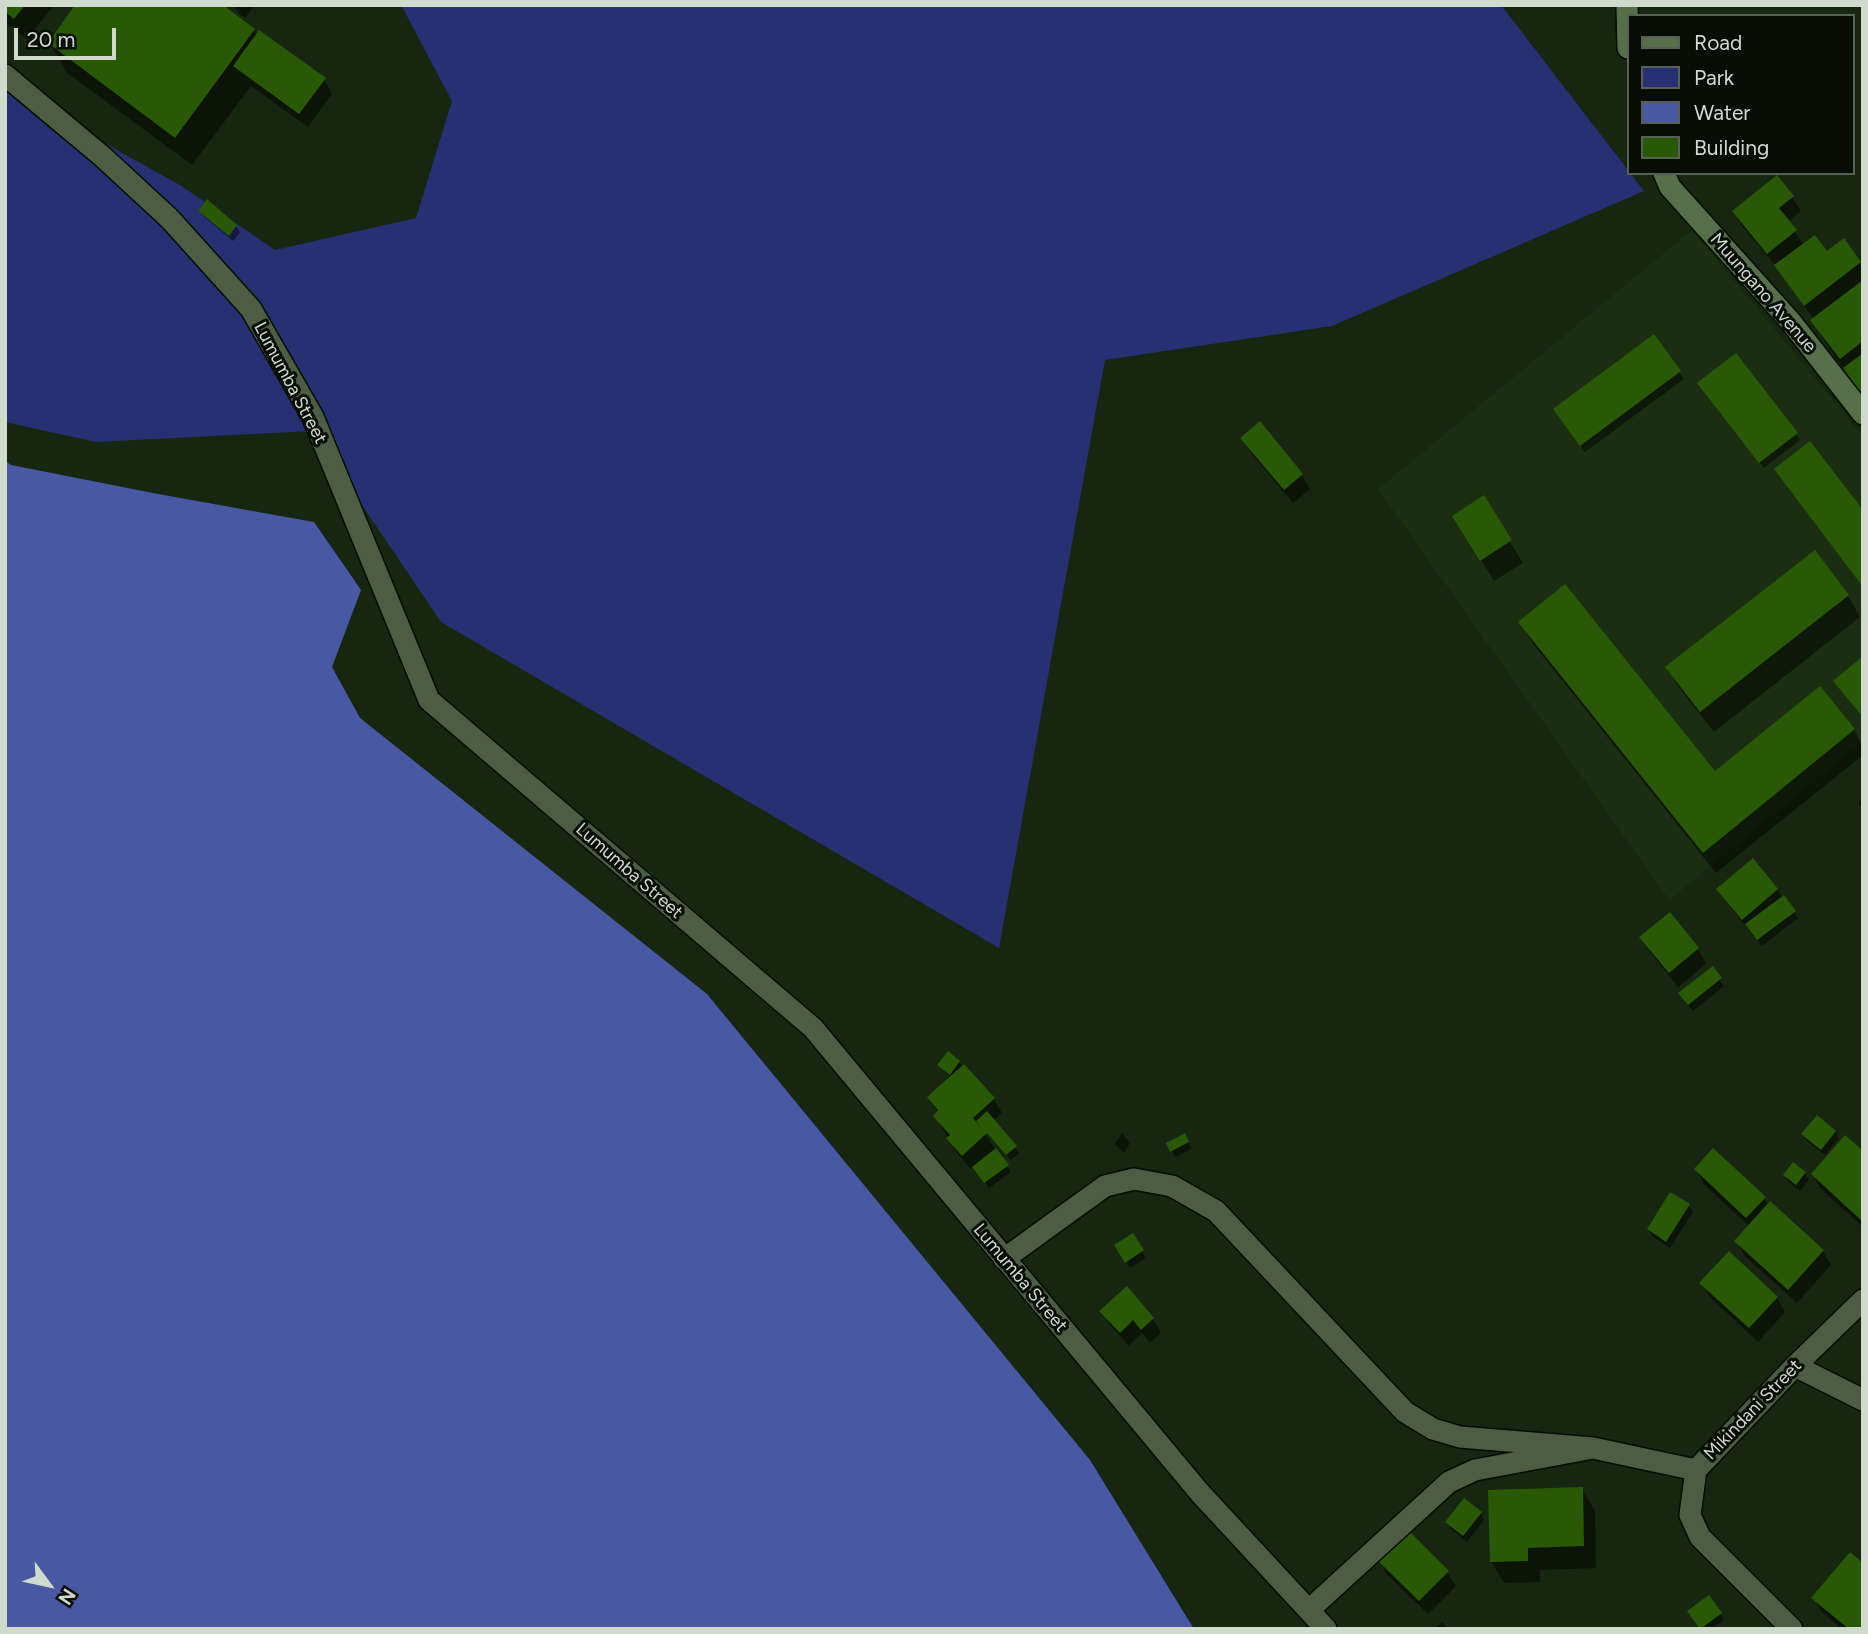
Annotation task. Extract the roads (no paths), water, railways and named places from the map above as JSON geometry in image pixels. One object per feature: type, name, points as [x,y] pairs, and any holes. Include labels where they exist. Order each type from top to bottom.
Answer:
[{"type":"main road","name":"Muungano Avenue","points":[[1667,180],[1791,322],[1863,414]]},
{"type":"street","name":"Lumumba Street","points":[[5,75],[103,157],[170,219],[250,309],[313,417],[429,700],[813,1028],[1200,1493],[1326,1629]]},
{"type":"street","points":[[1004,1259],[1105,1186],[1134,1179],[1172,1186],[1216,1211],[1405,1412],[1433,1429],[1460,1437],[1593,1448],[1696,1470]]},
{"type":"street","name":"Mikindani Street","points":[[1792,1629],[1700,1536],[1690,1515],[1696,1470],[1795,1366],[1863,1300]]},
{"type":"street","points":[[1795,1366],[1863,1400]]},
{"type":"street","points":[[1310,1610],[1449,1482],[1475,1470],[1593,1448]]},
{"type":"water","points":[[5,461],[11,465],[314,522],[361,590],[332,667],[360,718],[707,994],[1090,1460],[1194,1629],[5,1629]]}]
